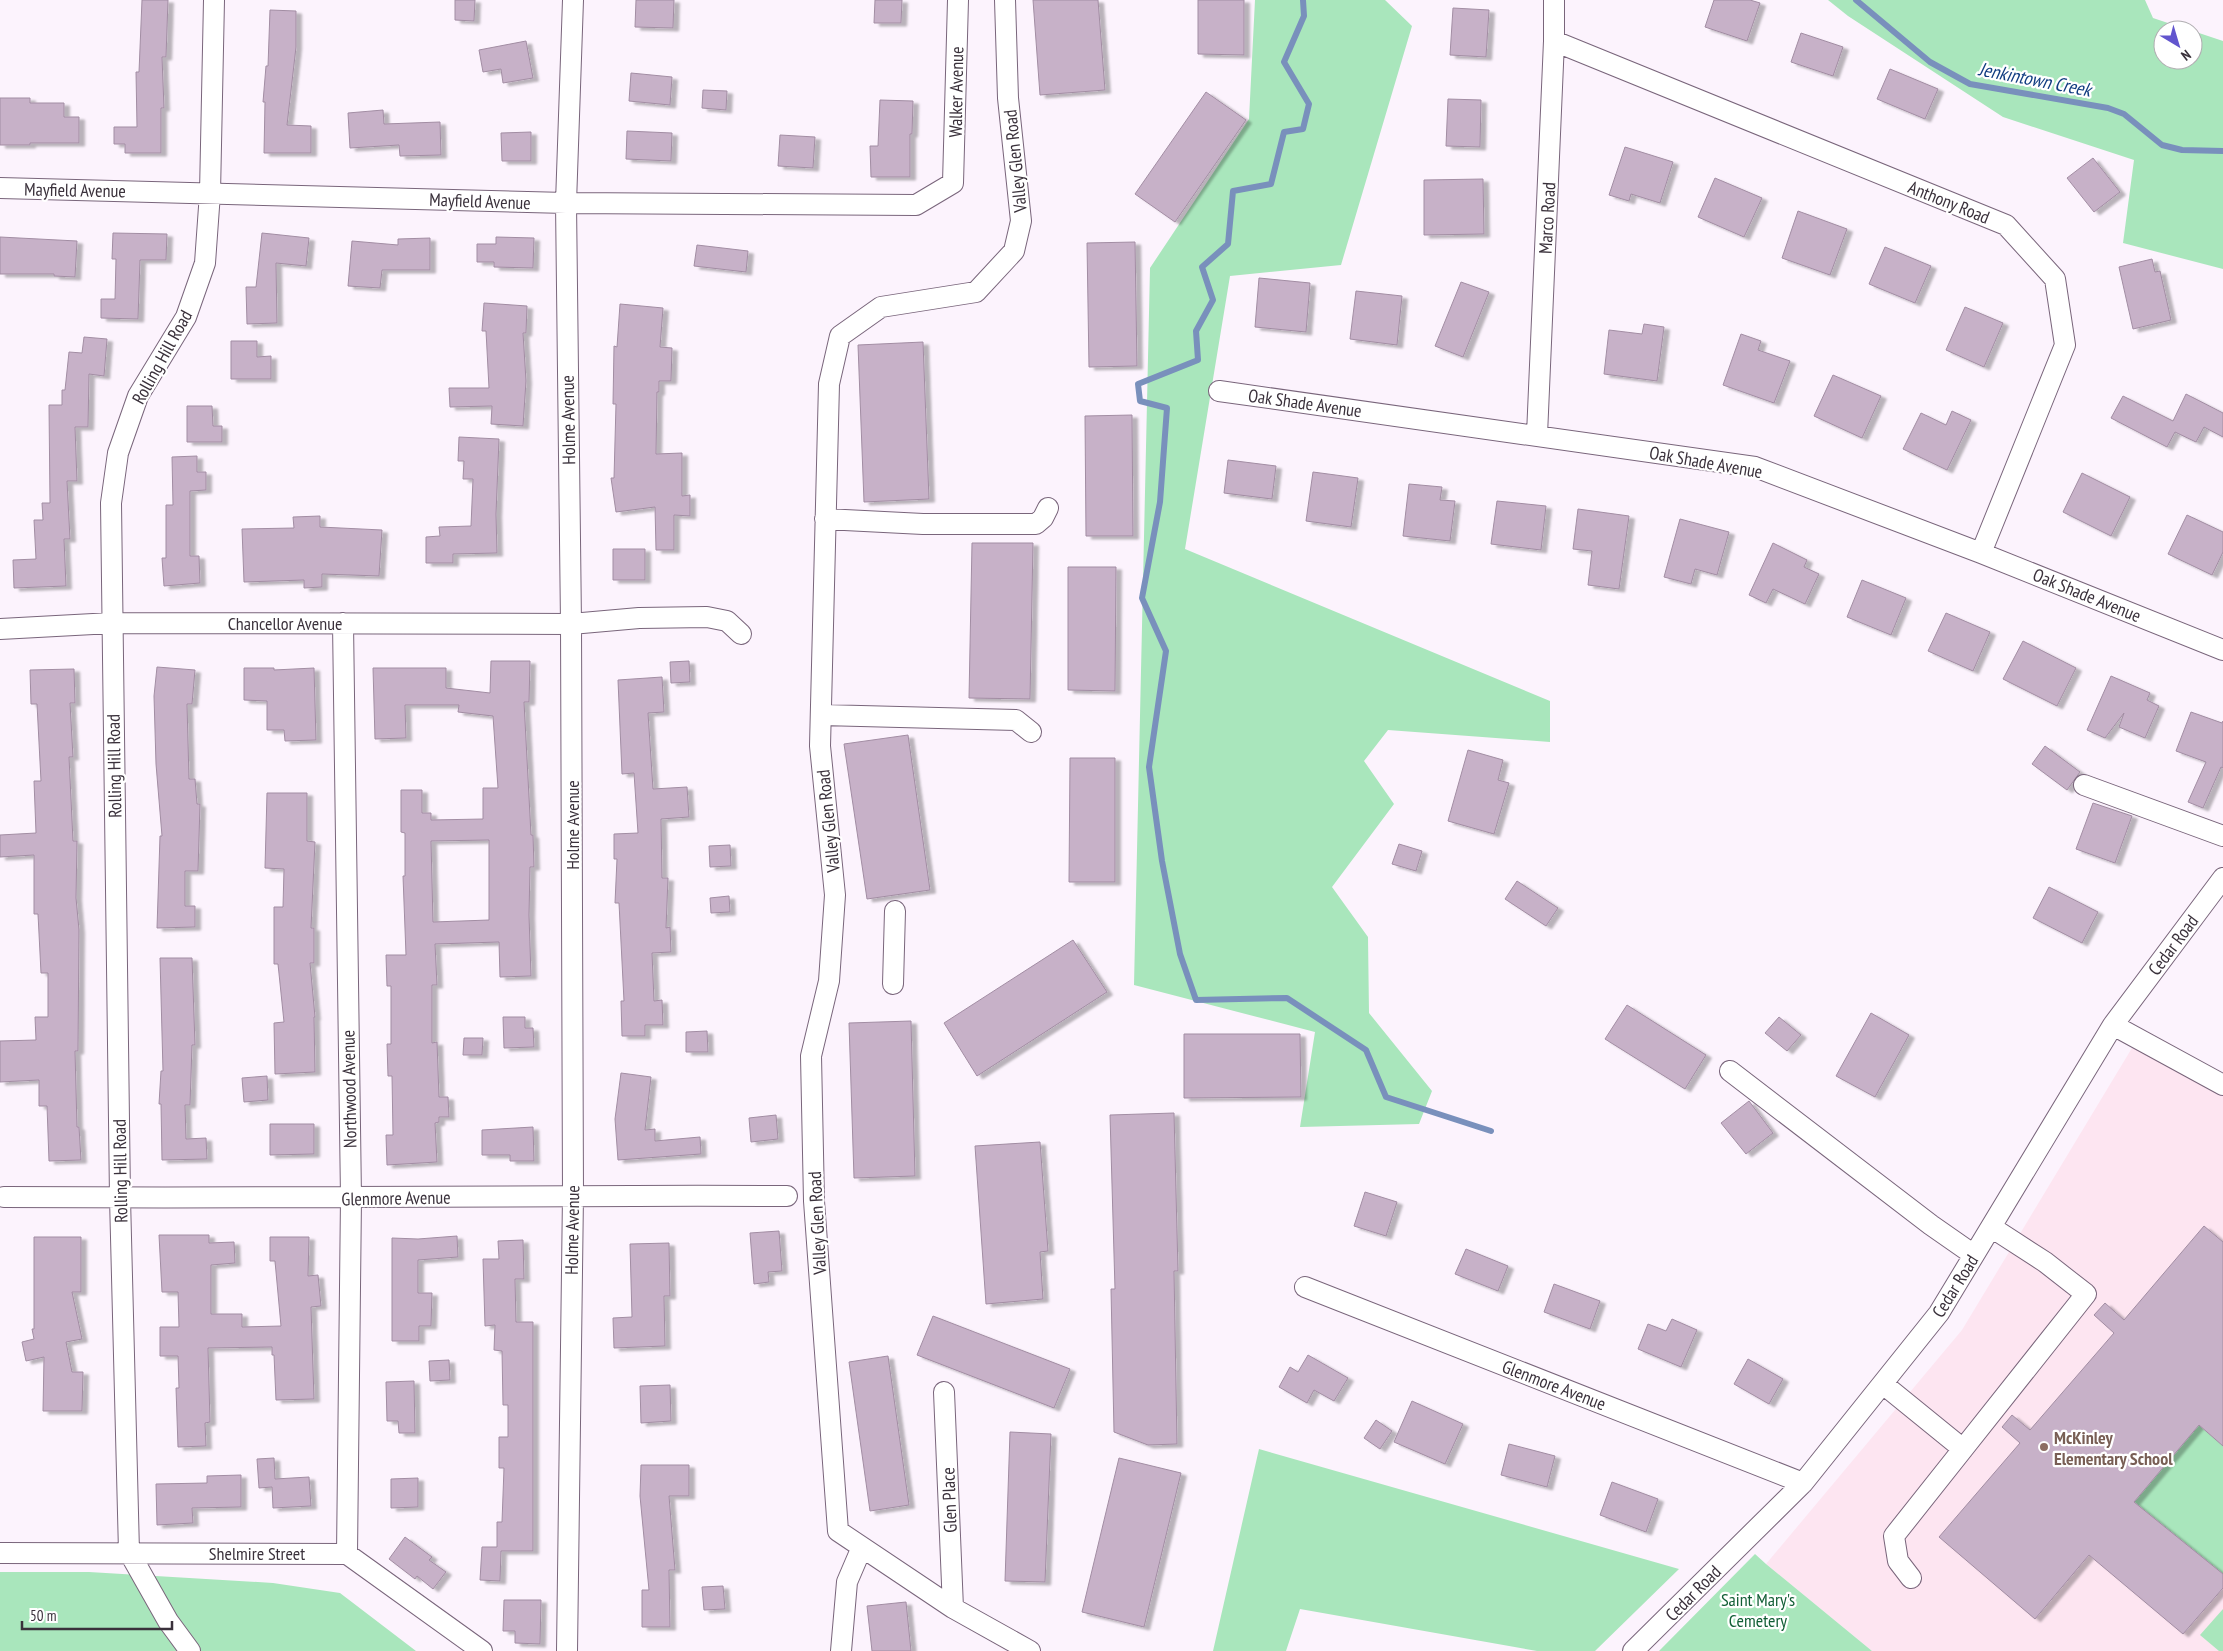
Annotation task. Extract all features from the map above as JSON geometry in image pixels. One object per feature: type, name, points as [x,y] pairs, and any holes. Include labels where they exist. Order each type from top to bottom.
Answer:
[{"type":"street","name":"Rolling Hill Road","points":[[129,1552],[120,1198],[111,503],[118,453],[138,396],[186,317],[205,263],[210,193],[214,0]]},
{"type":"street","name":"Holme Avenue","points":[[567,1651],[573,1195],[571,624],[566,204],[573,0]]},
{"type":"street","name":"Walker Avenue","points":[[953,183],[958,0]]},
{"type":"street","name":"Valley Glen Road","points":[[1005,0],[1008,98],[1021,221],[1014,251],[976,292],[881,307],[840,336],[830,384],[820,746],[835,895],[829,981],[811,1056],[814,1201],[838,1531],[953,1608],[1030,1651]]},
{"type":"street","name":"Marco Road","points":[[1537,436],[1554,41],[1554,0]]},
{"type":"street","name":"Anthony Road","points":[[1554,41],[2006,225],[2056,279],[2065,345],[1981,553]]},
{"type":"street","name":"Mayfield Avenue","points":[[0,188],[566,204],[916,205],[953,183]]},
{"type":"street","name":"Oak Shade Avenue","points":[[1219,390],[1755,467],[1981,553],[2223,650]]},
{"type":"street","points":[[825,519],[923,524],[1036,524],[1043,518],[1048,508]]},
{"type":"street","name":"Chancellor Avenue","points":[[0,629],[112,622],[571,624],[639,618],[707,617],[727,621],[741,634]]},
{"type":"street","name":"Northwood Avenue","points":[[343,623],[351,1198],[347,1554]]},
{"type":"street","points":[[822,715],[1016,720],[1031,732]]},
{"type":"street","points":[[2084,785],[2223,836]]},
{"type":"street","name":"Cedar Road","points":[[1633,1651],[1803,1483],[1939,1313],[2113,1025],[2223,878]]},
{"type":"street","points":[[893,984],[895,911]]},
{"type":"street","points":[[2113,1025],[2223,1085]]},
{"type":"street","points":[[1730,1071],[1930,1225],[1974,1255]]},
{"type":"street","name":"Glenmore Avenue","points":[[4,1197],[787,1196]]},
{"type":"street","points":[[1911,1578],[1898,1561],[1894,1536],[2086,1294],[2045,1262],[1991,1227]]},
{"type":"street","name":"Glenmore Avenue","points":[[1305,1288],[1803,1483]]},
{"type":"street","points":[[1883,1384],[1963,1449]]},
{"type":"street","name":"Glen Place","points":[[944,1392],[953,1608]]},
{"type":"street","points":[[841,1651],[847,1582],[862,1547]]},
{"type":"street","points":[[129,1552],[168,1621],[190,1651]]},
{"type":"street","name":"Shelmire Street","points":[[0,1553],[347,1554]]},
{"type":"street","points":[[347,1554],[482,1651]]},
{"type":"shaded area","name":"McKinley Elementary School","points":[[2138,1038],[2223,1085],[2223,1651],[1872,1651],[1766,1564],[1962,1330]]},
{"type":"green space","points":[[1255,0],[1385,0],[1412,26],[1341,265],[1230,276],[1185,549],[1550,701],[1550,742],[1388,730],[1364,761],[1394,804],[1332,887],[1368,937],[1369,1013],[1432,1091],[1419,1124],[1300,1127],[1315,1032],[1134,985],[1150,268],[1249,119]]},
{"type":"green space","points":[[1828,0],[2145,0],[2153,18],[2159,20],[2153,20],[2153,70],[2203,70],[2203,34],[2223,41],[2223,269],[2123,243],[2134,160],[2003,117],[1848,16]]},
{"type":"green space","points":[[2199,1425],[2223,1446],[2223,1574],[2134,1502]]},
{"type":"green space","points":[[1259,1449],[1679,1569],[1595,1651],[1537,1651],[1300,1609],[1286,1651],[1213,1651]]},
{"type":"green space","name":"Saint Mary's Cemetery","points":[[1755,1554],[1766,1564],[1872,1651],[1659,1651]]},
{"type":"green space","points":[[0,1572],[89,1572],[273,1583],[340,1593],[416,1651],[0,1651]]},
{"type":"green space","points":[[2223,1609],[2223,1651],[2219,1651],[2200,1635]]},
{"type":"building","points":[[142,0],[168,0],[166,57],[162,57],[164,108],[161,108],[161,153],[125,153],[125,144],[114,144],[114,127],[137,127],[136,72],[139,72]]},
{"type":"building","points":[[455,0],[475,0],[474,21],[455,20]]},
{"type":"building","points":[[636,0],[674,0],[673,28],[635,27]]},
{"type":"building","points":[[875,0],[902,0],[901,23],[874,23]]},
{"type":"building","points":[[1033,0],[1098,0],[1105,90],[1040,95]]},
{"type":"building","points":[[1198,0],[1244,0],[1244,55],[1198,54]]},
{"type":"building","points":[[1714,0],[1750,0],[1760,3],[1747,41],[1705,27]]},
{"type":"building","points":[[1453,8],[1489,10],[1486,57],[1450,55]]},
{"type":"building","points":[[270,10],[296,11],[296,47],[287,125],[311,126],[311,153],[264,153],[265,102],[263,102],[266,66],[268,66]]},
{"type":"building","points":[[1801,33],[1843,47],[1833,76],[1791,62]]},
{"type":"building","points":[[526,41],[533,78],[503,83],[501,69],[483,72],[479,50]]},
{"type":"building","points":[[1890,69],[1938,89],[1925,119],[1877,99]]},
{"type":"building","points":[[631,73],[672,77],[670,105],[629,101]]},
{"type":"building","points":[[703,90],[727,91],[726,110],[702,108]]},
{"type":"building","points":[[1206,92],[1246,120],[1175,222],[1135,194]]},
{"type":"building","points":[[0,98],[30,98],[30,103],[64,103],[64,117],[79,117],[79,143],[0,145]]},
{"type":"building","points":[[1448,99],[1481,100],[1480,147],[1446,146]]},
{"type":"building","points":[[880,100],[913,101],[912,134],[910,134],[910,177],[871,177],[870,146],[878,146]]},
{"type":"building","points":[[383,110],[384,124],[440,122],[441,155],[400,156],[399,145],[350,148],[348,113]]},
{"type":"building","points":[[627,131],[672,133],[671,161],[626,159]]},
{"type":"building","points":[[531,132],[531,161],[502,161],[501,133]]},
{"type":"building","points":[[780,135],[815,137],[813,168],[778,166]]},
{"type":"building","points":[[1625,147],[1673,162],[1660,203],[1631,194],[1629,201],[1609,195]]},
{"type":"building","points":[[2093,158],[2120,192],[2094,212],[2067,178]]},
{"type":"building","points":[[1715,178],[1762,198],[1744,237],[1698,217]]},
{"type":"building","points":[[1483,179],[1484,234],[1424,235],[1424,180]]},
{"type":"building","points":[[1798,211],[1847,229],[1830,275],[1782,258]]},
{"type":"building","points":[[113,233],[167,234],[166,260],[140,260],[138,319],[101,318],[101,299],[115,299],[116,259],[112,259]]},
{"type":"building","points":[[262,233],[309,238],[306,266],[276,263],[277,323],[247,324],[246,287],[256,287]]},
{"type":"building","points":[[0,237],[77,241],[75,277],[54,276],[54,274],[0,274]]},
{"type":"building","points":[[496,237],[534,238],[533,268],[494,267],[494,262],[477,262],[477,244],[496,244]]},
{"type":"building","points":[[430,238],[430,270],[382,270],[380,288],[348,286],[352,241],[398,245],[398,239]]},
{"type":"building","points":[[1135,242],[1137,366],[1089,367],[1087,243]]},
{"type":"building","points":[[697,245],[748,251],[746,272],[694,266]]},
{"type":"building","points":[[1885,247],[1931,266],[1915,303],[1869,284]]},
{"type":"building","points":[[2152,259],[2155,272],[2160,271],[2171,320],[2133,329],[2119,267]]},
{"type":"building","points":[[1259,278],[1310,283],[1306,332],[1255,327]]},
{"type":"building","points":[[1461,282],[1489,292],[1463,357],[1435,346]]},
{"type":"building","points":[[1356,291],[1402,296],[1397,345],[1350,339]]},
{"type":"building","points":[[484,303],[527,306],[526,333],[523,333],[526,381],[523,426],[491,424],[492,406],[450,407],[449,388],[489,388],[486,331],[482,331]]},
{"type":"building","points":[[620,304],[663,308],[660,347],[672,348],[671,381],[659,381],[659,392],[657,392],[656,454],[682,453],[682,496],[690,495],[690,516],[674,515],[674,550],[656,550],[655,507],[616,512],[611,478],[614,478],[616,404],[613,404],[614,346],[617,347]]},
{"type":"building","points":[[1965,307],[2003,323],[1984,367],[1946,350]]},
{"type":"building","points":[[1644,324],[1664,327],[1657,381],[1604,374],[1609,330],[1642,334]]},
{"type":"building","points":[[1741,334],[1761,341],[1758,350],[1790,361],[1774,403],[1723,385]]},
{"type":"building","points":[[84,337],[107,339],[104,376],[89,374],[88,427],[75,427],[77,481],[67,481],[70,539],[64,539],[66,586],[14,588],[13,560],[36,559],[34,520],[43,520],[42,503],[50,503],[49,405],[62,405],[62,390],[65,390],[69,352],[82,353]]},
{"type":"building","points":[[231,341],[257,341],[257,357],[271,356],[271,379],[231,379]]},
{"type":"building","points":[[923,342],[929,499],[864,502],[858,345]]},
{"type":"building","points":[[1833,375],[1881,396],[1862,438],[1814,416]]},
{"type":"building","points":[[2186,394],[2223,413],[2223,437],[2204,427],[2196,442],[2175,432],[2167,447],[2111,418],[2123,396],[2173,421]]},
{"type":"building","points":[[187,406],[212,406],[213,426],[222,426],[222,442],[187,442]]},
{"type":"building","points":[[1952,411],[1971,420],[1947,470],[1903,449],[1921,413],[1946,425]]},
{"type":"building","points":[[1132,415],[1133,536],[1086,536],[1085,416]]},
{"type":"building","points":[[459,437],[499,439],[496,514],[497,553],[453,554],[453,563],[426,563],[426,537],[440,536],[439,527],[471,526],[473,479],[463,479],[464,461],[458,461]]},
{"type":"building","points":[[197,456],[197,472],[206,472],[206,490],[190,491],[190,556],[199,556],[200,583],[164,586],[162,558],[166,558],[166,505],[173,505],[172,457]]},
{"type":"building","points":[[1228,460],[1276,466],[1272,499],[1224,493]]},
{"type":"building","points":[[1313,472],[1358,478],[1351,527],[1306,521]]},
{"type":"building","points":[[2082,473],[2130,497],[2111,536],[2063,512]]},
{"type":"building","points":[[1409,484],[1442,487],[1440,500],[1455,501],[1450,541],[1403,536]]},
{"type":"building","points":[[1497,501],[1546,506],[1541,550],[1491,544]]},
{"type":"building","points":[[1578,509],[1629,516],[1619,589],[1588,585],[1592,551],[1573,549]]},
{"type":"building","points":[[2187,515],[2223,532],[2223,552],[2212,575],[2168,554]]},
{"type":"building","points":[[320,516],[320,527],[382,530],[379,576],[322,574],[322,587],[304,588],[304,580],[244,582],[242,529],[294,528],[293,517]]},
{"type":"building","points":[[1680,519],[1729,532],[1717,575],[1695,569],[1691,584],[1664,577]]},
{"type":"building","points":[[972,543],[1033,543],[1030,699],[969,698]]},
{"type":"building","points":[[1773,543],[1807,560],[1804,567],[1819,574],[1805,604],[1773,589],[1766,603],[1749,595]]},
{"type":"building","points":[[613,549],[645,549],[645,580],[613,580]]},
{"type":"building","points":[[1068,567],[1116,567],[1115,691],[1068,690]]},
{"type":"building","points":[[1862,580],[1906,598],[1891,635],[1847,617]]},
{"type":"building","points":[[1946,613],[1990,632],[1973,671],[1928,651]]},
{"type":"building","points":[[2023,641],[2076,668],[2057,706],[2003,679]]},
{"type":"building","points":[[491,661],[530,661],[529,702],[524,702],[534,867],[530,867],[531,976],[500,977],[499,942],[435,944],[437,985],[432,985],[432,1043],[437,1042],[439,1097],[448,1097],[449,1117],[439,1117],[439,1122],[435,1123],[437,1162],[387,1165],[386,1135],[393,1135],[392,1076],[388,1076],[387,1044],[391,1044],[391,986],[387,986],[386,955],[406,955],[403,876],[405,876],[405,833],[401,832],[401,790],[422,790],[422,813],[431,813],[431,820],[483,819],[483,788],[498,788],[493,716],[458,712],[459,705],[405,705],[406,738],[375,739],[373,668],[446,668],[446,688],[490,693]],"holes":[[[489,840],[489,920],[433,922],[431,841]]]},
{"type":"building","points":[[689,661],[690,682],[671,683],[670,662]]},
{"type":"building","points":[[157,667],[195,670],[192,704],[187,704],[189,779],[195,779],[197,804],[200,804],[198,871],[185,871],[185,906],[195,906],[195,927],[157,928],[160,836],[162,836],[156,764],[154,696]]},
{"type":"building","points":[[244,668],[274,668],[274,670],[314,668],[316,740],[285,741],[284,730],[267,730],[267,701],[244,700]]},
{"type":"building","points":[[74,669],[75,703],[70,703],[73,757],[69,757],[73,841],[77,841],[76,898],[79,930],[78,1051],[75,1051],[77,1127],[79,1127],[81,1160],[49,1161],[47,1106],[39,1106],[39,1080],[0,1082],[0,1041],[36,1040],[35,1017],[48,1017],[48,973],[41,973],[38,914],[34,914],[34,855],[0,857],[0,835],[36,833],[34,781],[41,781],[37,704],[31,704],[30,670]]},
{"type":"building","points":[[2111,676],[2150,693],[2147,700],[2159,706],[2145,738],[2119,727],[2124,713],[2105,738],[2087,730]]},
{"type":"building","points":[[662,677],[664,712],[648,713],[653,789],[687,787],[689,817],[661,819],[662,878],[668,878],[666,928],[670,927],[671,952],[652,953],[654,1001],[662,1000],[663,1025],[645,1025],[645,1036],[622,1036],[621,1001],[624,1001],[619,903],[615,903],[617,859],[614,859],[614,834],[638,833],[634,773],[622,774],[618,680]]},
{"type":"building","points":[[2191,712],[2222,723],[2223,721],[2223,768],[2221,767],[2203,808],[2188,802],[2206,762],[2176,751]]},
{"type":"building","points":[[908,735],[930,890],[867,899],[844,744]]},
{"type":"building","points":[[2045,746],[2080,772],[2067,790],[2032,764]]},
{"type":"building","points":[[1468,750],[1503,760],[1498,780],[1509,783],[1494,834],[1448,821]]},
{"type":"building","points":[[1070,758],[1115,758],[1115,882],[1069,882]]},
{"type":"building","points":[[267,793],[307,793],[307,841],[315,842],[311,928],[314,928],[314,963],[310,963],[315,1017],[315,1072],[275,1074],[274,1023],[284,1022],[278,964],[274,964],[274,907],[283,907],[284,869],[265,868]]},
{"type":"building","points":[[2093,803],[2132,816],[2115,863],[2076,849]]},
{"type":"building","points":[[1399,844],[1422,851],[1416,871],[1392,864]]},
{"type":"building","points":[[730,845],[731,866],[710,867],[709,846]]},
{"type":"building","points":[[1517,881],[1558,908],[1546,926],[1505,899]]},
{"type":"building","points":[[2049,887],[2098,912],[2082,943],[2033,918]]},
{"type":"building","points":[[729,896],[730,912],[711,913],[710,898]]},
{"type":"building","points":[[1073,940],[1107,992],[977,1076],[944,1023]]},
{"type":"building","points":[[160,958],[192,958],[195,1045],[192,1045],[190,1105],[185,1105],[186,1139],[206,1138],[207,1159],[162,1160],[161,1104],[159,1104],[161,1071],[163,1071]]},
{"type":"building","points":[[1627,1005],[1706,1055],[1685,1089],[1605,1039]]},
{"type":"building","points":[[1871,1013],[1909,1035],[1875,1097],[1836,1076]]},
{"type":"building","points":[[503,1017],[525,1017],[525,1028],[533,1028],[534,1047],[504,1048]]},
{"type":"building","points":[[1779,1017],[1801,1035],[1787,1051],[1765,1033]]},
{"type":"building","points":[[911,1021],[915,1176],[854,1178],[849,1023]]},
{"type":"building","points":[[707,1031],[708,1052],[686,1052],[686,1032]]},
{"type":"building","points":[[1184,1034],[1300,1034],[1301,1097],[1184,1098]]},
{"type":"building","points":[[464,1038],[483,1038],[482,1055],[463,1055]]},
{"type":"building","points":[[621,1073],[651,1077],[645,1130],[655,1129],[655,1141],[700,1137],[701,1154],[618,1160],[615,1119]]},
{"type":"building","points":[[267,1076],[268,1100],[244,1102],[242,1078]]},
{"type":"building","points":[[1749,1101],[1773,1133],[1746,1154],[1721,1123]]},
{"type":"building","points":[[1174,1113],[1178,1271],[1174,1271],[1177,1444],[1148,1445],[1114,1432],[1111,1289],[1115,1289],[1110,1115]]},
{"type":"building","points":[[776,1115],[778,1139],[751,1142],[749,1118]]},
{"type":"building","points":[[270,1124],[314,1124],[314,1154],[270,1155]]},
{"type":"building","points":[[533,1127],[534,1161],[510,1161],[510,1155],[482,1155],[482,1130]]},
{"type":"building","points":[[1040,1142],[1048,1251],[1040,1252],[1043,1299],[986,1304],[975,1146]]},
{"type":"building","points":[[1365,1192],[1397,1202],[1386,1236],[1354,1226]]},
{"type":"building","points":[[2204,1226],[2223,1242],[2223,1446],[2199,1425],[2134,1502],[2223,1574],[2223,1588],[2183,1634],[2089,1555],[2035,1619],[1939,1537],[2020,1443],[2002,1427],[2012,1415],[2030,1430],[2114,1333],[2094,1315],[2105,1303],[2124,1320]]},
{"type":"building","points":[[779,1231],[782,1271],[768,1272],[769,1282],[754,1284],[750,1233]]},
{"type":"building","points":[[159,1235],[209,1235],[209,1243],[234,1242],[235,1263],[211,1265],[211,1314],[242,1314],[242,1327],[281,1326],[275,1261],[270,1261],[270,1237],[309,1237],[308,1276],[318,1275],[321,1306],[311,1307],[314,1399],[276,1400],[272,1347],[208,1348],[210,1422],[205,1423],[206,1446],[178,1447],[176,1388],[179,1388],[178,1356],[160,1356],[160,1327],[179,1327],[178,1292],[162,1292]]},
{"type":"building","points":[[457,1236],[458,1257],[418,1260],[418,1293],[432,1293],[431,1326],[419,1326],[419,1341],[392,1341],[392,1238],[418,1239]]},
{"type":"building","points":[[34,1237],[81,1237],[81,1292],[72,1292],[82,1339],[66,1342],[72,1372],[83,1372],[82,1411],[43,1411],[44,1357],[26,1361],[22,1342],[34,1339],[32,1329],[34,1329]]},
{"type":"building","points":[[523,1240],[524,1279],[515,1279],[516,1322],[533,1322],[533,1551],[501,1551],[500,1581],[480,1580],[482,1547],[497,1547],[497,1522],[502,1522],[504,1468],[499,1468],[499,1437],[508,1437],[508,1405],[503,1405],[502,1351],[494,1350],[495,1325],[485,1326],[483,1259],[499,1259],[498,1241]]},
{"type":"building","points":[[669,1243],[670,1296],[664,1296],[665,1346],[614,1348],[613,1318],[632,1317],[630,1244]]},
{"type":"building","points":[[1466,1249],[1508,1266],[1498,1291],[1455,1274]]},
{"type":"building","points":[[1554,1284],[1600,1301],[1590,1329],[1544,1312]]},
{"type":"building","points":[[933,1316],[1070,1369],[1054,1408],[917,1355]]},
{"type":"building","points":[[1672,1319],[1697,1330],[1681,1367],[1638,1349],[1648,1324],[1666,1331]]},
{"type":"building","points":[[1308,1355],[1348,1378],[1334,1401],[1314,1390],[1307,1403],[1279,1387],[1290,1367],[1298,1372]]},
{"type":"building","points":[[888,1356],[909,1505],[870,1511],[849,1362]]},
{"type":"building","points":[[1748,1359],[1783,1379],[1769,1404],[1734,1384]]},
{"type":"building","points":[[449,1360],[450,1380],[430,1381],[429,1361]]},
{"type":"building","points":[[414,1381],[415,1433],[399,1433],[398,1421],[387,1421],[386,1382]]},
{"type":"building","points":[[670,1385],[671,1421],[641,1423],[640,1386]]},
{"type":"building","points":[[1412,1401],[1463,1424],[1445,1464],[1394,1442]]},
{"type":"building","points":[[1376,1420],[1392,1431],[1380,1449],[1364,1438]]},
{"type":"building","points":[[1010,1432],[1051,1434],[1045,1582],[1005,1581]]},
{"type":"building","points":[[1509,1444],[1555,1456],[1547,1487],[1501,1475]]},
{"type":"building","points":[[274,1458],[275,1479],[309,1477],[311,1506],[273,1508],[272,1487],[259,1488],[257,1459]]},
{"type":"building","points":[[1119,1458],[1181,1473],[1144,1627],[1082,1612]]},
{"type":"building","points":[[641,1465],[689,1465],[689,1496],[669,1496],[675,1570],[669,1570],[670,1627],[642,1627],[642,1590],[649,1590],[640,1496]]},
{"type":"building","points":[[241,1475],[241,1507],[192,1508],[193,1523],[157,1525],[156,1484],[207,1483],[207,1476]]},
{"type":"building","points":[[418,1478],[418,1507],[391,1508],[391,1479]]},
{"type":"building","points":[[1612,1482],[1658,1499],[1646,1532],[1600,1515]]},
{"type":"building","points":[[405,1537],[432,1557],[429,1560],[446,1572],[433,1589],[417,1576],[415,1579],[389,1559]]},
{"type":"building","points":[[723,1586],[725,1609],[704,1610],[702,1587]]},
{"type":"building","points":[[504,1600],[541,1600],[540,1644],[515,1643],[515,1631],[503,1631]]},
{"type":"building","points":[[906,1602],[911,1651],[872,1651],[867,1606]]},
{"type":"waterway","points":[[1303,0],[1304,16],[1284,62],[1309,104],[1303,129],[1284,132],[1271,184],[1233,191],[1228,244],[1202,267],[1213,300],[1196,331],[1198,360],[1138,384],[1140,401],[1167,408],[1160,502],[1142,598],[1166,651],[1149,767],[1162,861],[1180,954],[1196,1000],[1287,998],[1366,1050],[1386,1097],[1491,1131]]},
{"type":"waterway","name":"Jenkintown Creek","points":[[1856,0],[1930,62],[1970,84],[2108,108],[2124,114],[2162,145],[2182,150],[2223,151]]},
{"type":"place","name":"McKinley Elementary School","points":[[2044,1447]]}]
